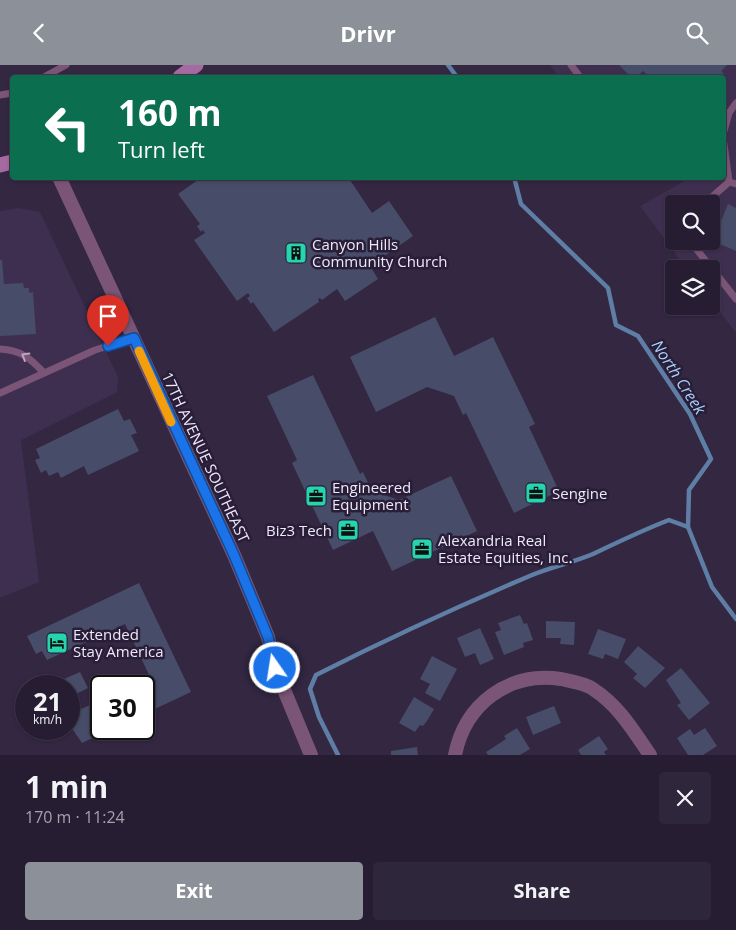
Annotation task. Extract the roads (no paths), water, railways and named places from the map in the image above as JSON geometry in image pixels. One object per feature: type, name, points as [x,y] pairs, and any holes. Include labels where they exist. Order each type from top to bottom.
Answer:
[{"type":"street","points":[[183,75],[196,65]]},
{"type":"street","name":"17TH AVENUE SOUTHEAST","points":[[60,180],[234,555],[268,637],[275,668],[311,755]]},
{"type":"street","points":[[455,755],[461,733],[474,713],[496,692],[519,680],[543,677],[570,681],[591,688],[616,707],[650,755]]},
{"type":"lane","points":[[48,75],[66,65]]},
{"type":"lane","points":[[726,124],[729,113],[736,103]]},
{"type":"lane","points":[[716,195],[732,183],[726,154]]},
{"type":"lane","points":[[697,250],[736,299]]},
{"type":"lane","points":[[0,393],[95,350],[134,338]]},
{"type":"lane","points":[[0,349],[14,350],[28,356],[44,373]]},
{"type":"waterway","name":"North Creek","points":[[448,65],[456,75]]},
{"type":"waterway","name":"North Creek","points":[[515,180],[521,204],[608,288],[616,325],[638,336],[690,414],[711,459],[689,490],[688,527],[712,587],[736,619]]},
{"type":"waterway","points":[[338,755],[319,717],[310,689],[316,675],[477,599],[547,569],[593,554],[669,520],[688,527]]},
{"type":"place","name":"Canyon Hills Community Church","points":[[296,253]]},
{"type":"place","name":"Sengine","points":[[536,493]]},
{"type":"place","name":"Engineered Equipment","points":[[316,496]]},
{"type":"place","name":"Biz3 Tech","points":[[348,530]]},
{"type":"place","name":"Alexandria Real Estate Equities, Inc.","points":[[422,549]]},
{"type":"place","name":"Extended Stay America","points":[[57,643]]}]
